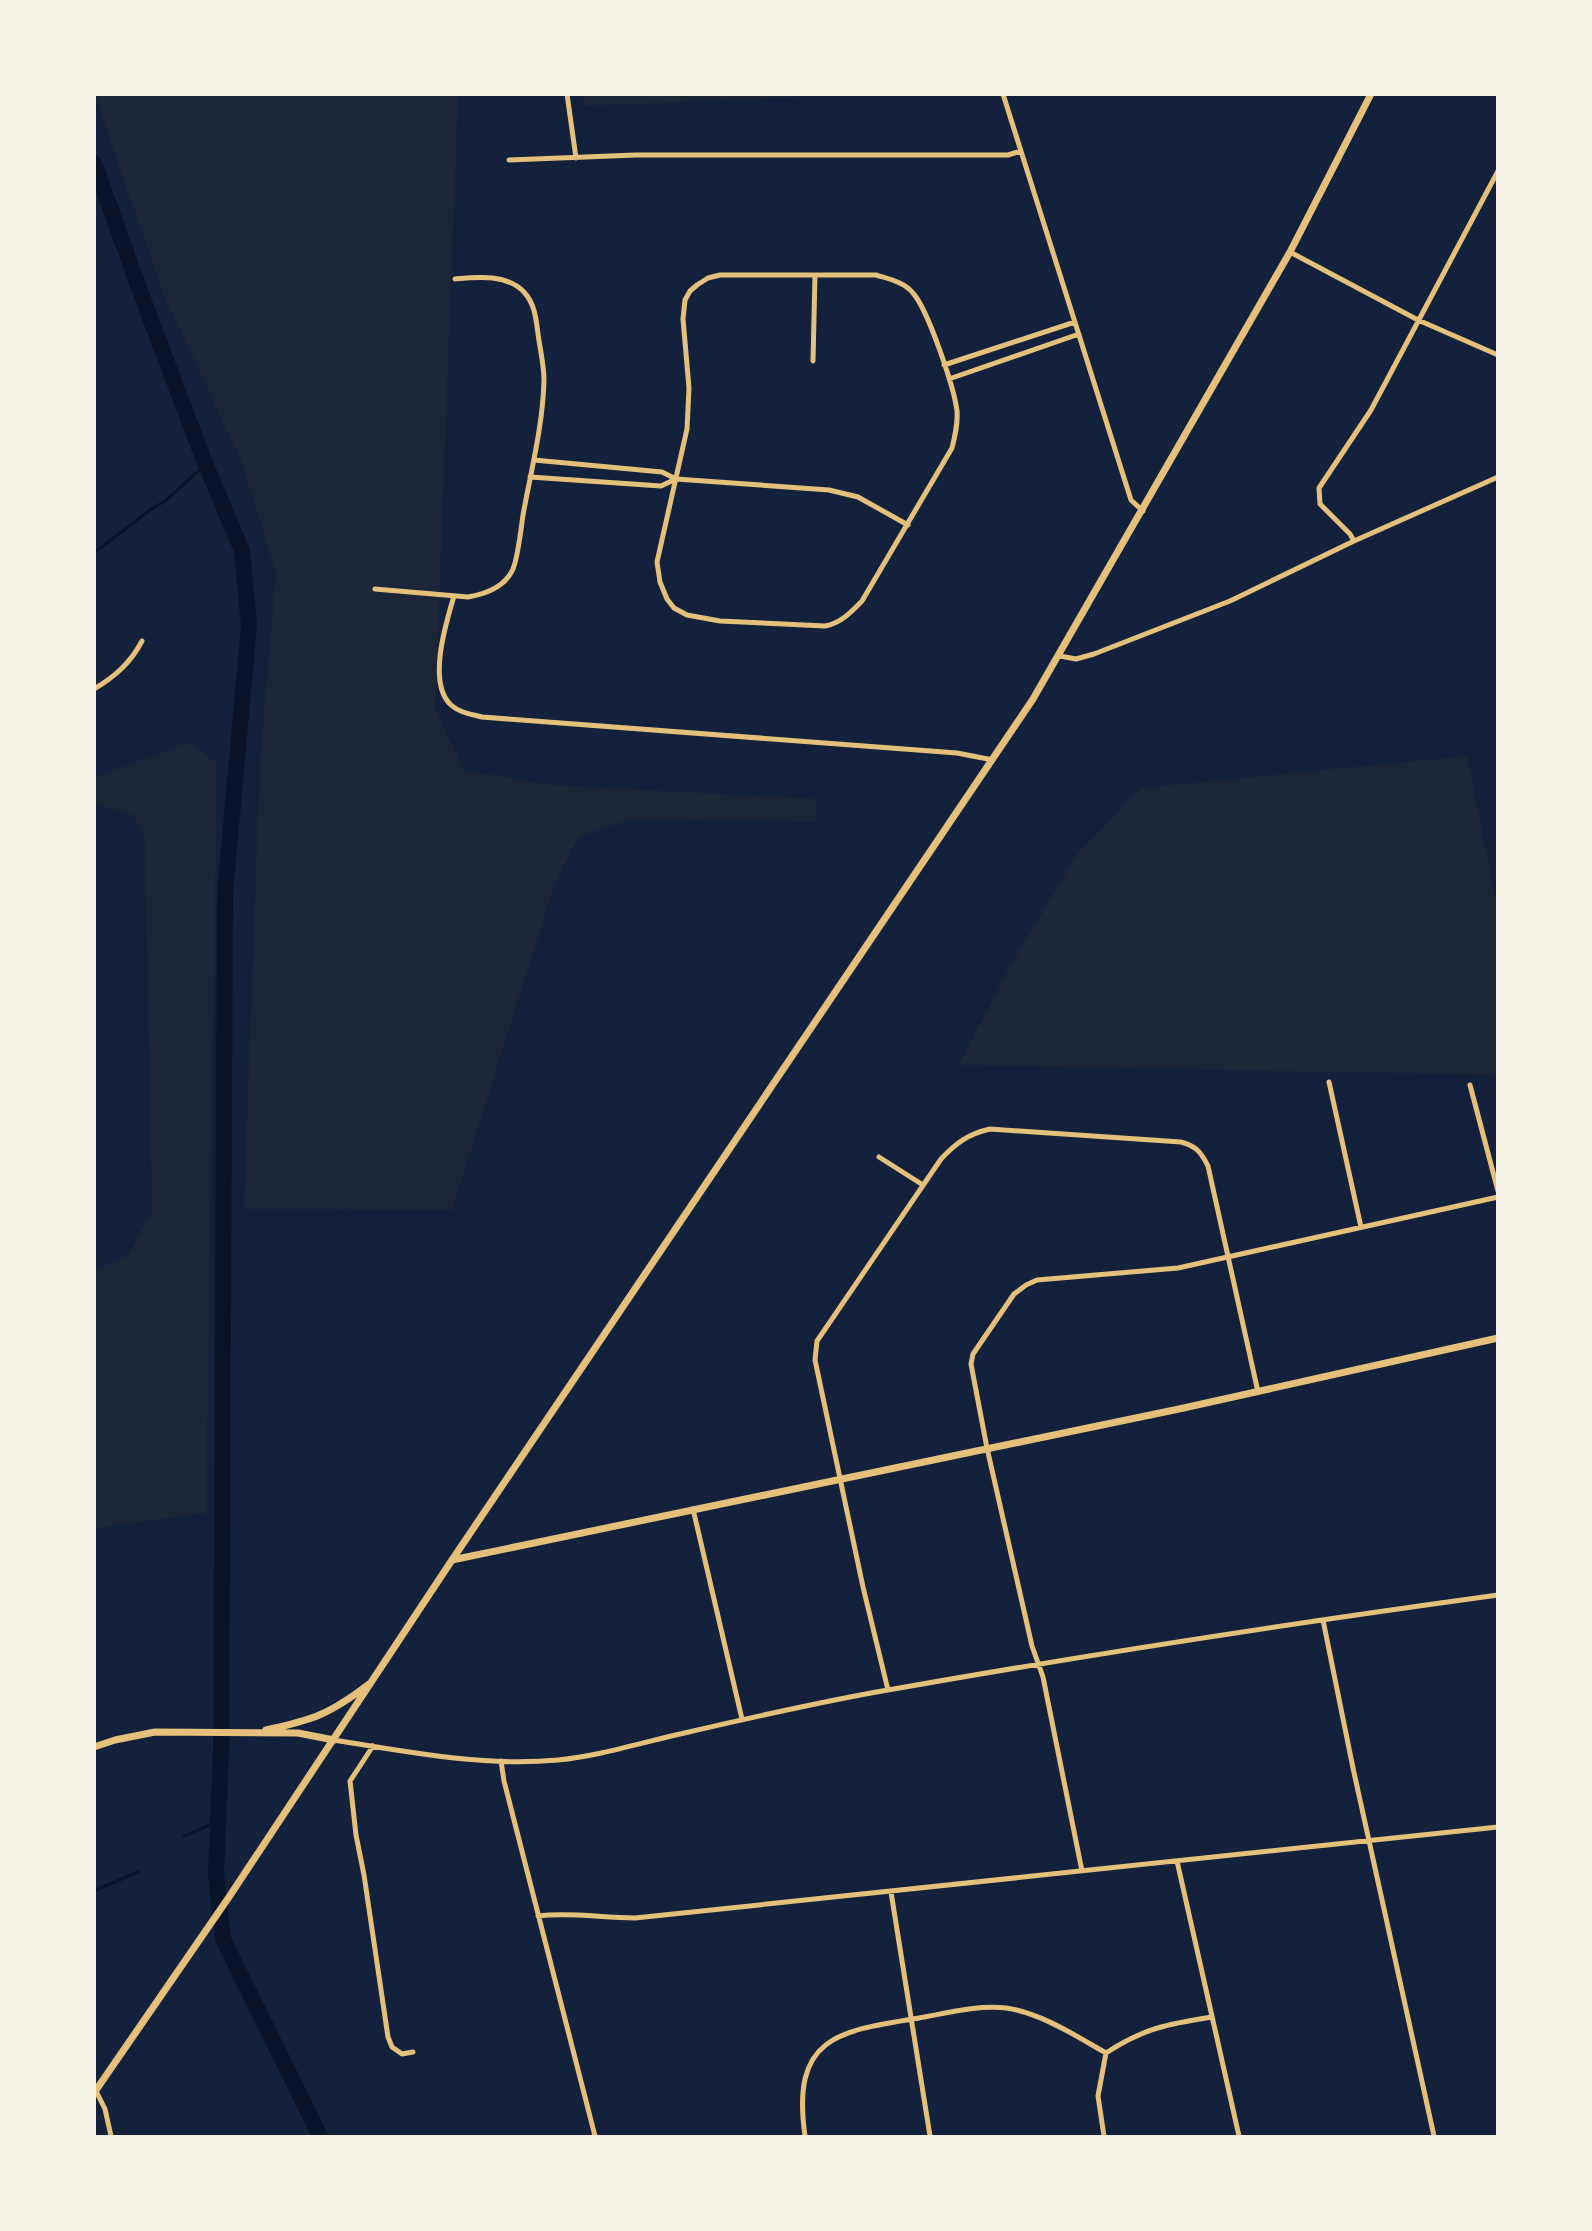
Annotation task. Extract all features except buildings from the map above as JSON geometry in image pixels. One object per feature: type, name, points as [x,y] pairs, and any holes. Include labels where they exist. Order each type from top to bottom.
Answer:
[{"type":"street","points":[[567,94],[576,158]]},
{"type":"street","points":[[1003,94],[1131,500],[1143,511]]},
{"type":"street","points":[[111,2136],[105,2109],[95,2092],[229,1897],[452,1560],[993,760],[1060,656],[1290,252],[1371,94]]},
{"type":"street","points":[[509,160],[636,155],[1008,154],[1021,151]]},
{"type":"street","points":[[1354,541],[1320,504],[1319,488],[1371,410],[1497,171]]},
{"type":"street","points":[[1290,252],[1418,320],[1497,355]]},
{"type":"street","points":[[813,361],[814,274]]},
{"type":"street","points":[[814,274],[876,275],[897,281],[913,292],[924,309],[949,379],[957,412],[952,448],[862,601],[835,624],[825,626],[720,621],[687,615],[674,608],[667,599],[660,582],[657,562],[687,429],[689,388],[683,319],[685,300],[690,291],[708,278],[720,275],[814,274]]},
{"type":"street","points":[[375,589],[454,596],[483,595],[496,588],[513,569],[543,402],[544,377],[535,311],[530,298],[513,283],[478,277],[455,279]]},
{"type":"street","points":[[944,365],[1075,322]]},
{"type":"street","points":[[949,379],[1079,334]]},
{"type":"street","points":[[534,460],[662,472],[676,479],[829,490],[858,497],[908,525]]},
{"type":"street","points":[[609,483],[610,468]]},
{"type":"street","points":[[530,477],[661,486],[676,479]]},
{"type":"street","points":[[1060,656],[1076,658],[1129,642],[1230,601],[1354,541],[1497,477]]},
{"type":"street","points":[[454,596],[444,629],[440,677],[445,698],[452,706],[463,712],[482,717],[957,753],[993,760]]},
{"type":"street","points":[[94,689],[122,670],[142,641]]},
{"type":"street","points":[[1329,1082],[1361,1227]]},
{"type":"street","points":[[1470,1085],[1497,1191]]},
{"type":"street","points":[[888,1690],[863,1587],[815,1360],[817,1341],[941,1159],[957,1142],[967,1135],[990,1129],[1181,1142],[1193,1146],[1202,1153],[1208,1166],[1258,1392]]},
{"type":"street","points":[[879,1156],[924,1185]]},
{"type":"street","points":[[1082,1871],[1039,1665],[1032,1647],[987,1448],[972,1376],[973,1354],[1014,1294],[1026,1285],[1049,1278],[1178,1268],[1497,1197]]},
{"type":"street","points":[[452,1560],[1258,1392],[1497,1338]]},
{"type":"street","points":[[693,1509],[742,1719]]},
{"type":"street","points":[[94,1747],[155,1732],[298,1733],[418,1753],[501,1761],[559,1760],[742,1719],[888,1690],[1323,1620],[1497,1595]]},
{"type":"street","points":[[1323,1620],[1434,2136]]},
{"type":"street","points":[[251,1733],[304,1722],[321,1716],[341,1705],[373,1680]]},
{"type":"street","points":[[373,1746],[350,1781],[356,1835],[388,2037],[392,2048],[402,2054],[413,2052]]},
{"type":"street","points":[[501,1761],[504,1781],[595,2136]]},
{"type":"street","points":[[538,1916],[563,1913],[602,1918],[635,1918],[1497,1827]]},
{"type":"street","points":[[1177,1861],[1239,2136]]},
{"type":"street","points":[[891,1892],[930,2136]]},
{"type":"street","points":[[805,2136],[802,2116],[804,2079],[813,2058],[821,2048],[840,2036],[862,2027],[985,2008],[1007,2008],[1028,2014],[1070,2032],[1106,2053]]},
{"type":"street","points":[[1104,2136],[1098,2096],[1106,2053],[1131,2037],[1166,2024],[1212,2016]]},
{"type":"shaded area","points":[[584,94],[850,95],[584,106]]},
{"type":"shaded area","points":[[95,95],[458,95],[435,709],[464,770],[551,785],[817,799],[816,822],[631,819],[578,837],[554,886],[452,1210],[244,1209],[260,763],[276,572],[241,460],[163,293]]},
{"type":"shaded area","points":[[188,743],[217,763],[206,1513],[95,1528],[95,1270],[128,1256],[152,1211],[145,840],[134,815],[95,804],[95,777]]},
{"type":"shaded area","points":[[1467,756],[1497,908],[1497,1075],[959,1065],[1008,970],[1080,850],[1141,788]]},
{"type":"waterway","points":[[94,163],[203,458],[242,551],[249,625],[225,893],[221,1751],[216,1874],[223,1939],[320,2136]]},
{"type":"waterway","points":[[94,553],[165,501],[206,464]]},
{"type":"waterway","points":[[184,1836],[218,1821]]},
{"type":"waterway","points":[[94,1891],[138,1872]]}]
